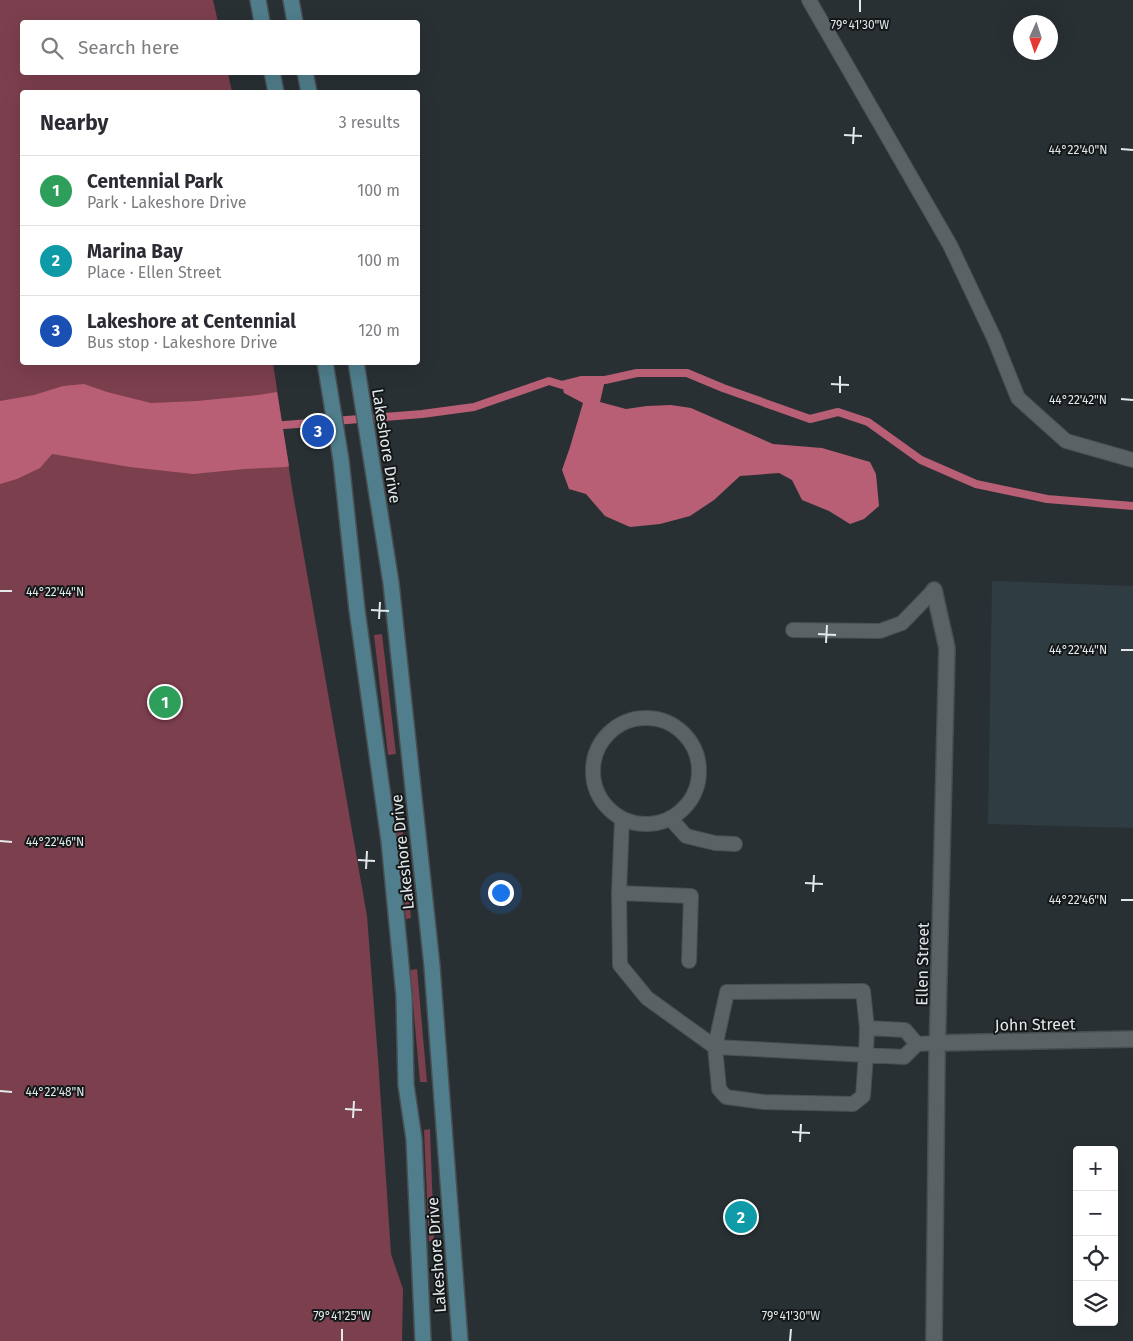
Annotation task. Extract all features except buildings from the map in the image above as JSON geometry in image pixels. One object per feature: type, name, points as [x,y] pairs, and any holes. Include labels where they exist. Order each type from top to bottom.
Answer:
[{"type":"main road","points":[[258,0],[262,20]]},
{"type":"main road","points":[[291,0],[295,20]]},
{"type":"main road","points":[[273,75],[276,90]]},
{"type":"main road","points":[[306,75],[309,90]]},
{"type":"main road","points":[[324,365],[341,460],[357,610],[392,870],[404,996],[406,1085],[414,1139],[422,1341]]},
{"type":"main road","name":"Lakeshore Drive","points":[[356,365],[391,583],[432,966],[460,1341]]},
{"type":"street","name":"Ellen Street","points":[[934,590],[947,648],[937,1043],[934,1341]]},
{"type":"street","name":"John Street","points":[[937,1043],[1133,1039]]},
{"type":"lane","points":[[809,0],[950,245],[994,338],[1018,398],[1066,442],[1133,460]]},
{"type":"lane","points":[[793,630],[880,631],[902,623],[934,590]]},
{"type":"lane","points":[[641,718],[658,718],[674,725],[688,737],[696,752],[700,770],[697,788],[688,804],[670,818],[658,823],[640,824],[622,819],[608,809],[598,795],[593,778],[594,761],[599,745],[610,731],[624,722],[641,718]]},
{"type":"lane","points":[[670,818],[686,836],[715,844],[735,844]]},
{"type":"lane","points":[[622,819],[620,964],[647,998],[715,1047],[904,1057],[917,1044],[937,1043]]},
{"type":"lane","points":[[620,893],[691,896],[689,961]]},
{"type":"lane","points":[[863,991],[867,1028],[863,1096],[853,1104],[764,1102],[726,1097],[719,1088],[715,1047],[727,992],[863,991]]},
{"type":"lane","points":[[867,1028],[905,1030],[917,1044]]},
{"type":"shaded area","points":[[0,0],[213,0],[218,20],[20,20],[20,75],[228,75],[232,90],[20,90],[20,365],[273,365],[292,488],[367,916],[391,1254],[403,1289],[402,1341],[0,1341]]},
{"type":"shaded area","points":[[582,380],[605,380],[600,402],[626,409],[671,405],[691,408],[773,444],[822,448],[870,462],[876,474],[879,506],[864,519],[850,524],[829,511],[802,500],[792,480],[779,473],[740,476],[714,500],[690,516],[660,524],[630,527],[605,516],[586,494],[569,489],[562,470],[583,403],[564,393],[562,385]]},
{"type":"shaded area","points":[[84,384],[151,403],[197,401],[277,392],[289,466],[193,474],[130,467],[52,454],[40,468],[17,479],[0,484],[0,401],[34,395],[63,386]]},
{"type":"shaded area","points":[[992,581],[1133,586],[1133,828],[988,824]]},
{"type":"shaded area","points":[[382,634],[396,754],[388,755],[374,635]]},
{"type":"shaded area","points":[[394,805],[400,805],[411,918],[406,919]]},
{"type":"shaded area","points":[[417,969],[427,1082],[420,1082],[410,970]]},
{"type":"shaded area","points":[[430,1129],[434,1241],[429,1241],[424,1130]]},
{"type":"waterway","points":[[272,426],[422,414],[474,407],[549,381],[562,385],[582,380],[605,380],[637,373],[687,373],[810,419],[838,412],[868,422],[921,460],[976,484],[1047,499],[1133,506]]},
{"type":"place","name":"Lakeshore at Centennial","points":[[318,431]]},
{"type":"place","name":"Centennial Park","points":[[165,702]]},
{"type":"place","name":"Marina Bay","points":[[741,1217]]}]
